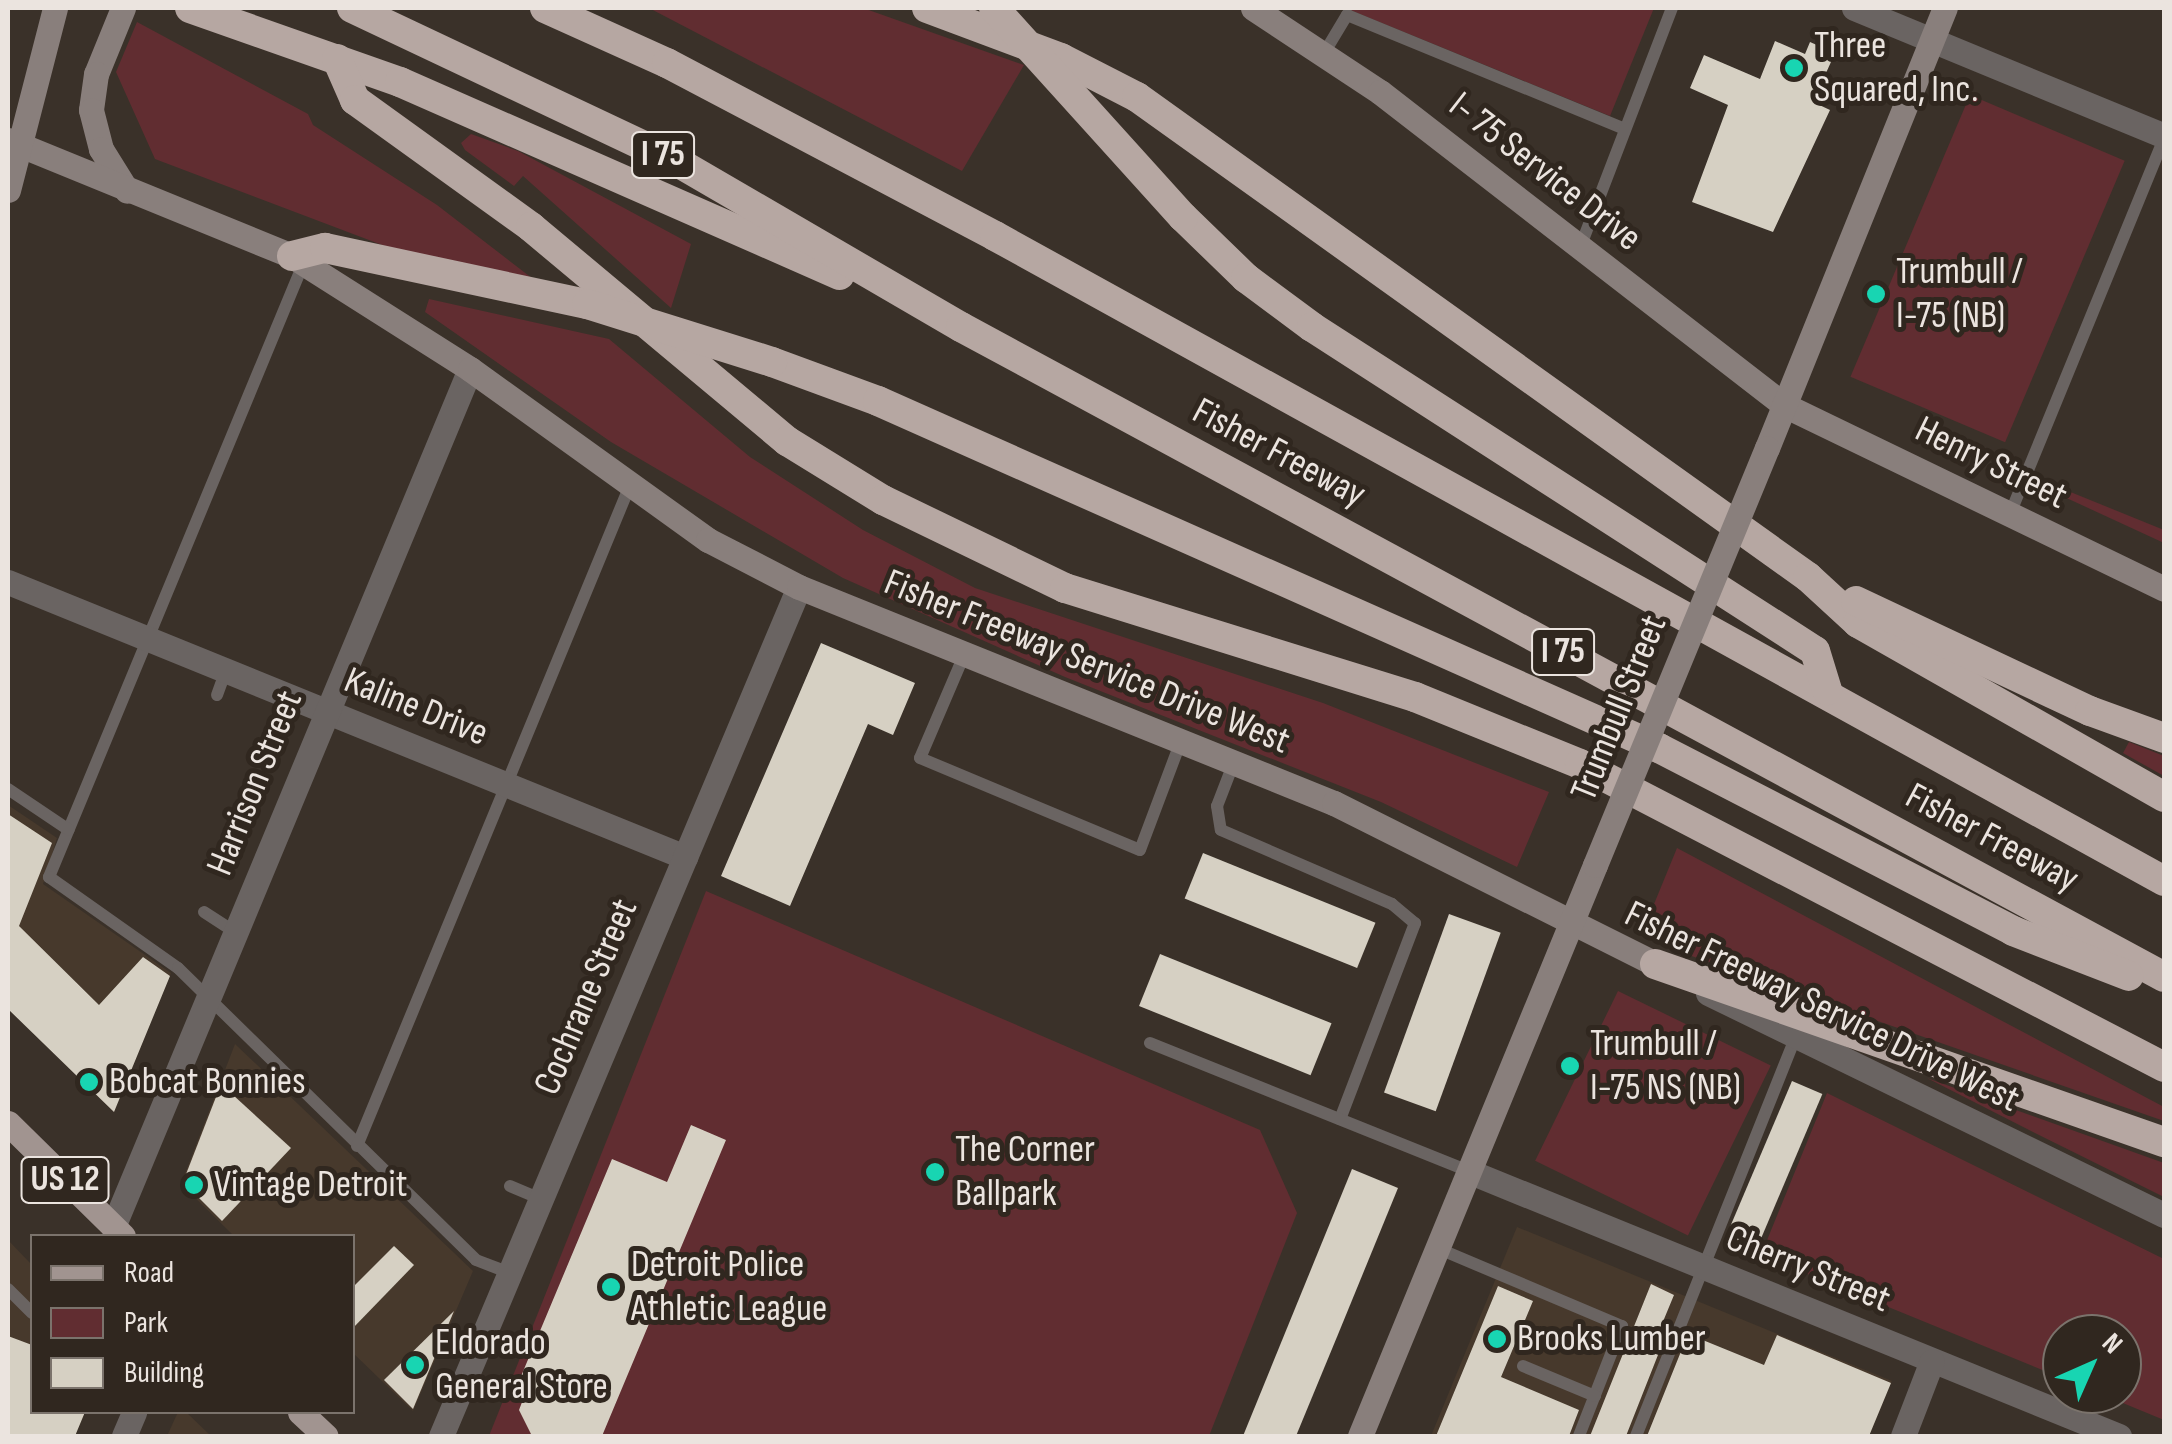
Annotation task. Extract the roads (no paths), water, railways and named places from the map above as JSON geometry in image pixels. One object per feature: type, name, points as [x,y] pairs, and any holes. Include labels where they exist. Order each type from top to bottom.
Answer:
[{"type":"highway","points":[[190,8],[337,59],[962,328]]},
{"type":"highway","name":"Fisher Freeway","points":[[352,8],[674,160],[962,328],[2164,977]]},
{"type":"highway","name":"Fisher Freeway","points":[[545,8],[994,236],[1826,690],[2164,880]]},
{"type":"highway","points":[[927,8],[1062,58],[1137,97],[1808,578],[1858,623],[2164,796]]},
{"type":"highway","points":[[994,8],[1183,216],[1246,278],[1312,327],[1815,651],[1826,690]]},
{"type":"highway","points":[[337,59],[354,100],[531,227],[787,441],[883,500],[1065,588],[1415,697],[1580,764],[2164,1067]]},
{"type":"highway","points":[[298,259],[325,248],[587,304],[772,362],[896,408],[1640,740],[2013,931],[2164,990]]},
{"type":"highway","points":[[1808,578],[2090,711],[2164,738]]},
{"type":"highway","points":[[1655,964],[2164,1142]]},
{"type":"main road","name":"US 12","points":[[8,1122],[118,1232]]},
{"type":"main road","points":[[302,1414],[319,1434]]},
{"type":"street","points":[[8,190],[11,142],[54,8]]},
{"type":"street","points":[[123,8],[93,90],[94,128],[127,191]]},
{"type":"street","name":"I- 75 Service Drive","points":[[1253,8],[1581,245],[1697,343],[1784,404]]},
{"type":"street","points":[[1854,8],[2164,137]]},
{"type":"street","name":"Trumbull Street","points":[[1360,1436],[1945,8]]},
{"type":"street","name":"Fisher Freeway Service Drive West","points":[[11,142],[298,259],[470,369],[708,540],[799,586],[1334,803],[1571,926],[1655,964],[1795,1040],[2164,1215]]},
{"type":"street","name":"Harrison Street","points":[[118,1232],[207,999],[470,369]]},
{"type":"street","name":"Henry Street","points":[[1784,404],[2164,589]]},
{"type":"street","name":"Kaline Drive","points":[[8,582],[149,639],[222,682],[325,711],[685,857]]},
{"type":"street","name":"Cochrane Street","points":[[441,1436],[799,586]]},
{"type":"street","name":"Cherry Street","points":[[1468,1170],[2118,1436]]},
{"type":"street","points":[[1903,1436],[1932,1361]]},
{"type":"lane","points":[[1581,245],[1672,8]]},
{"type":"lane","points":[[1323,55],[1347,15],[1626,130]]},
{"type":"lane","points":[[2010,514],[2164,137]]},
{"type":"lane","points":[[298,259],[149,639],[49,877],[178,968],[476,1260],[510,1273]]},
{"type":"lane","points":[[357,1146],[631,482]]},
{"type":"lane","points":[[964,653],[920,758],[1140,850],[1180,741]]},
{"type":"lane","points":[[1234,762],[1217,806],[1221,830],[1392,904],[1415,923],[1340,1119]]},
{"type":"lane","points":[[8,789],[69,830]]},
{"type":"lane","points":[[204,912],[235,932]]},
{"type":"lane","points":[[1636,1436],[1795,1040]]},
{"type":"lane","points":[[1150,1043],[1468,1170]]},
{"type":"lane","points":[[510,1186],[541,1199]]},
{"type":"lane","points":[[1437,1248],[1622,1326],[1579,1436]]},
{"type":"lane","points":[[8,1289],[30,1311]]},
{"type":"lane","points":[[1523,1366],[1595,1396]]},
{"type":"place","name":"Three Squared, Inc.","points":[[1794,68]]},
{"type":"place","name":"Trumbull / I-75 (NB)","points":[[1876,294]]},
{"type":"place","name":"Trumbull / I-75 NS (NB)","points":[[1570,1066]]},
{"type":"place","name":"Bobcat Bonnies","points":[[89,1082]]},
{"type":"place","name":"The Corner Ballpark","points":[[935,1172]]},
{"type":"place","name":"Vintage Detroit","points":[[194,1185]]},
{"type":"place","name":"Detroit Police Athletic League","points":[[611,1287]]},
{"type":"place","name":"Brooks Lumber","points":[[1497,1339]]},
{"type":"place","name":"Eldorado General Store","points":[[415,1365]]}]
